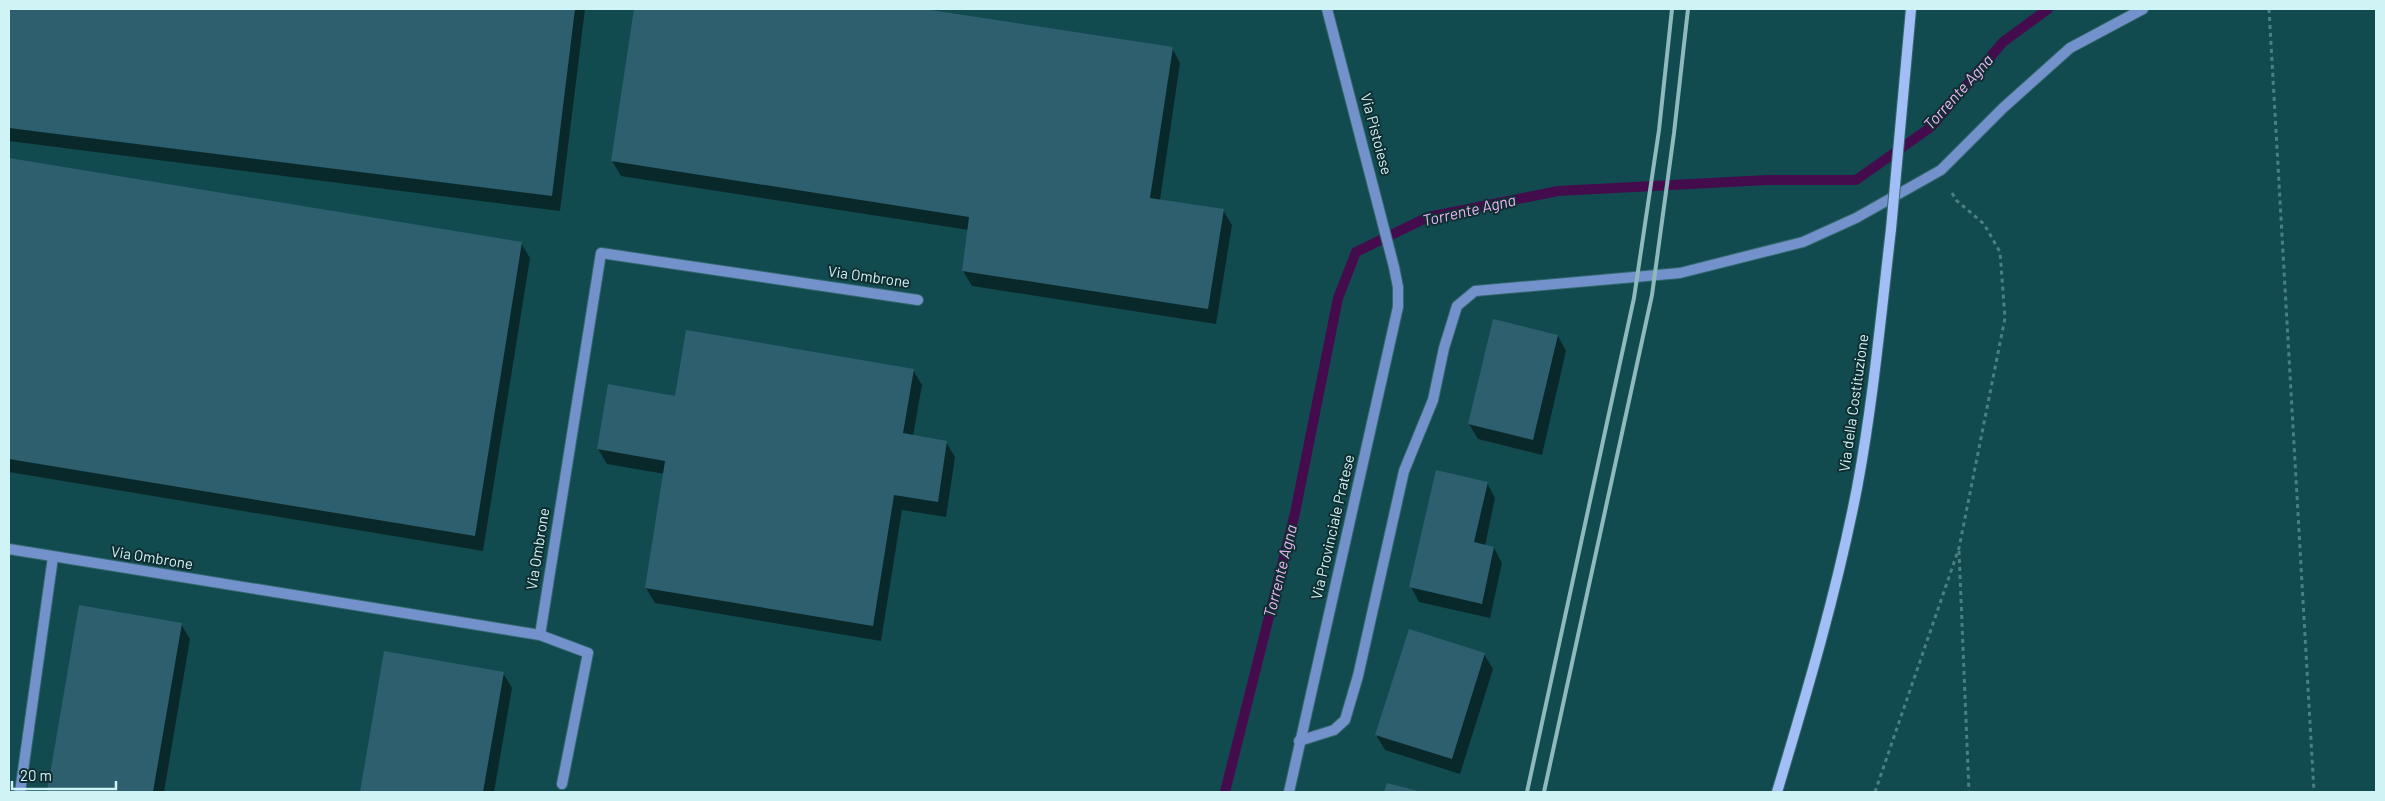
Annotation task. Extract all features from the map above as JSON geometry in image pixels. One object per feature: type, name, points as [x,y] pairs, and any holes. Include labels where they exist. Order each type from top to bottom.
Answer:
[{"type":"main road","name":"Via della Costituzione","points":[[1777,792],[1834,592],[1857,488],[1874,376],[1891,229],[1910,9]]},
{"type":"street","name":"Via Pistoiese","points":[[1327,9],[1394,267]]},
{"type":"street","points":[[1299,741],[1334,730],[1346,720],[1358,676],[1404,471],[1433,400],[1444,348],[1457,306],[1475,291],[1680,273],[1803,242],[1856,218],[1941,170],[2003,108],[2070,48],[2143,9]]},
{"type":"street","name":"Via Ombrone","points":[[9,549],[540,635],[601,253],[918,300]]},
{"type":"street","name":"Via Provinciale Pratese","points":[[1289,792],[1299,741],[1392,338],[1398,307],[1398,287],[1394,267]]},
{"type":"street","points":[[20,792],[53,557]]},
{"type":"street","points":[[540,635],[588,653],[562,784]]},
{"type":"path","points":[[2269,9],[2314,792]]},
{"type":"path","points":[[1875,792],[1959,548],[2005,318],[2000,252],[1984,224],[1956,200],[1941,170]]},
{"type":"path","points":[[1959,548],[1970,792]]},
{"type":"building","points":[[9,9],[575,9],[552,196],[9,128]]},
{"type":"building","points":[[634,9],[924,9],[1173,47],[1150,198],[1224,209],[1208,309],[962,271],[969,217],[611,161]]},
{"type":"building","points":[[9,158],[522,242],[475,536],[9,459]]},
{"type":"building","points":[[1493,319],[1558,335],[1533,440],[1468,424]]},
{"type":"building","points":[[686,330],[914,369],[903,433],[947,441],[938,502],[894,495],[873,626],[645,588],[665,461],[597,449],[608,384],[675,396]]},
{"type":"building","points":[[1436,470],[1488,482],[1474,542],[1494,547],[1482,604],[1409,587]]},
{"type":"building","points":[[79,605],[182,623],[153,792],[47,792]]},
{"type":"building","points":[[1409,629],[1485,653],[1452,759],[1375,735]]},
{"type":"building","points":[[384,651],[504,672],[483,792],[360,792]]},
{"type":"building","points":[[1387,783],[1422,792],[1384,792]]},
{"type":"waterway","name":"Torrente Agna","points":[[1225,792],[1295,513],[1338,298],[1356,252],[1428,217],[1558,191],[1767,180],[1856,180],[1931,127],[2003,42],[2048,9]]},
{"type":"railway","points":[[1527,792],[1634,298],[1659,130],[1672,9]]},
{"type":"railway","points":[[1544,792],[1652,295],[1674,133],[1688,9]]}]
